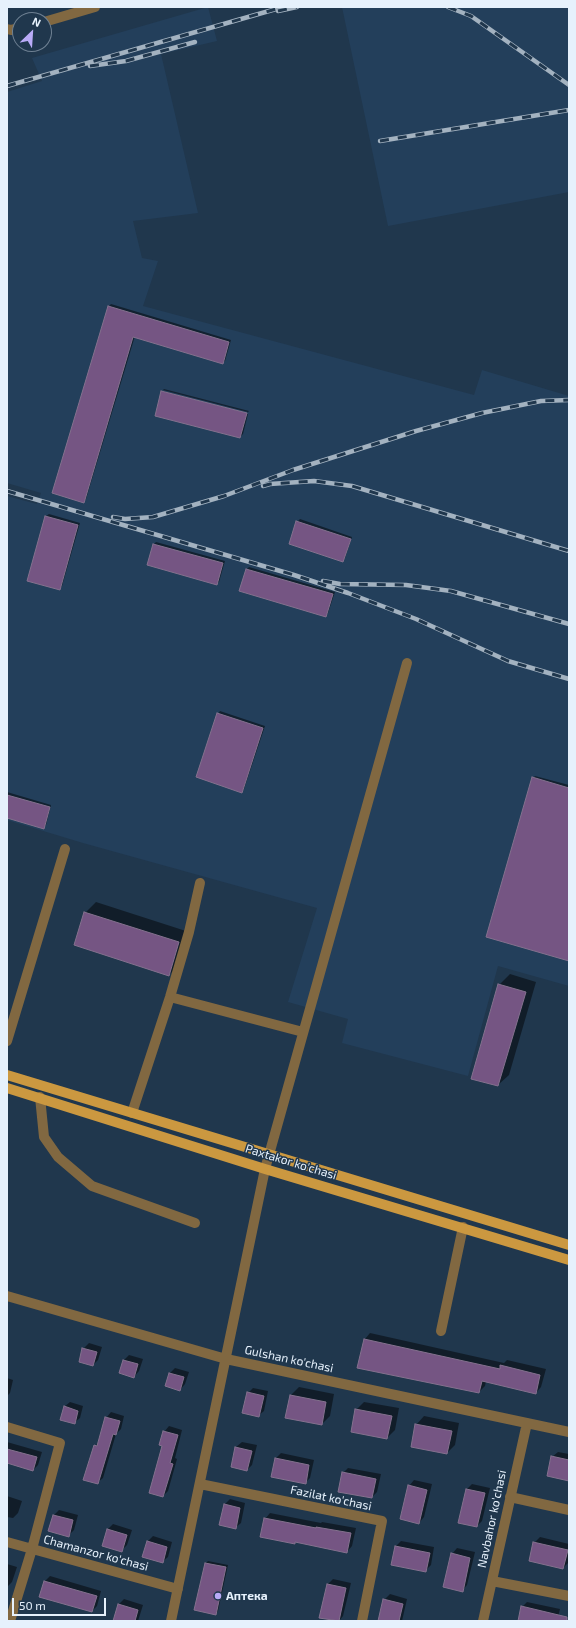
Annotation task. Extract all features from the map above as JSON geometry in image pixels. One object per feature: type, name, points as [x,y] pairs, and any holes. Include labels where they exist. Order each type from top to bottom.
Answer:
[{"type":"main road","name":"Paxtakor ko'chasi","points":[[7,1075],[569,1245]]},
{"type":"main road","name":"Paxtakor ko'chasi","points":[[7,1088],[265,1169],[463,1227],[569,1260]]},
{"type":"street","points":[[52,20],[95,7]]},
{"type":"street","points":[[171,1621],[265,1169],[407,663]]},
{"type":"street","points":[[7,1041],[65,849]]},
{"type":"street","points":[[132,1114],[170,998],[189,932],[200,884]]},
{"type":"street","points":[[170,998],[303,1032]]},
{"type":"street","points":[[40,1098],[44,1137],[58,1157],[92,1186],[195,1223]]},
{"type":"street","points":[[441,1331],[463,1227]]},
{"type":"street","name":"Gulshan ko'chasi","points":[[7,1296],[226,1359],[569,1432]]},
{"type":"street","name":"Navbahor ko'chasi","points":[[483,1621],[527,1423]]},
{"type":"street","points":[[7,1427],[60,1443],[32,1549],[10,1621]]},
{"type":"street","name":"Fazilat ko'chasi","points":[[200,1484],[382,1521],[362,1621]]},
{"type":"street","points":[[510,1497],[569,1510]]},
{"type":"street","name":"Chamanzor ko'chasi","points":[[7,1542],[178,1589]]},
{"type":"street","points":[[492,1581],[569,1596]]},
{"type":"shaded area","points":[[208,7],[217,41],[161,54],[198,213],[133,221],[142,258],[158,261],[143,306],[474,395],[482,370],[569,396],[569,986],[498,966],[468,1076],[342,1043],[348,1019],[288,1002],[317,908],[83,843],[7,820],[7,496],[37,504],[41,493],[7,483],[7,92],[42,81],[32,58]]},
{"type":"shaded area","points":[[342,7],[569,7],[569,192],[388,226]]},
{"type":"building","points":[[108,306],[229,342],[223,364],[133,337],[84,503],[52,493]]},
{"type":"building","points":[[161,391],[247,413],[240,438],[155,416]]},
{"type":"building","points":[[45,516],[78,525],[60,590],[27,581]]},
{"type":"building","points":[[296,521],[351,539],[343,562],[289,544]]},
{"type":"building","points":[[153,544],[223,563],[217,585],[147,565]]},
{"type":"building","points":[[246,569],[333,594],[326,617],[239,591]]},
{"type":"building","points":[[217,713],[263,728],[242,793],[196,777]]},
{"type":"building","points":[[532,777],[569,788],[569,961],[486,937]]},
{"type":"building","points":[[7,795],[50,807],[44,829],[7,818]]},
{"type":"building","points":[[84,912],[179,942],[169,976],[74,945]]},
{"type":"building","points":[[498,984],[526,992],[498,1086],[471,1079]]},
{"type":"building","points":[[364,1339],[500,1369],[500,1365],[540,1375],[536,1394],[482,1381],[479,1393],[357,1368]]},
{"type":"building","points":[[82,1348],[97,1352],[93,1366],[79,1362]]},
{"type":"building","points":[[123,1360],[138,1364],[134,1378],[119,1373]]},
{"type":"building","points":[[169,1373],[184,1377],[180,1391],[165,1386]]},
{"type":"building","points":[[247,1392],[264,1396],[259,1417],[242,1413]]},
{"type":"building","points":[[290,1395],[326,1402],[322,1425],[285,1418]]},
{"type":"building","points":[[64,1406],[78,1411],[75,1424],[60,1420]]},
{"type":"building","points":[[355,1409],[392,1416],[387,1439],[351,1432]]},
{"type":"building","points":[[105,1417],[120,1421],[116,1435],[113,1434],[98,1484],[83,1480],[94,1445],[97,1446]]},
{"type":"building","points":[[415,1424],[452,1431],[447,1454],[411,1447]]},
{"type":"building","points":[[163,1431],[178,1435],[170,1463],[173,1464],[163,1497],[149,1493],[162,1446],[159,1445]]},
{"type":"building","points":[[235,1447],[252,1451],[247,1471],[231,1467]]},
{"type":"building","points":[[7,1449],[37,1457],[33,1471],[7,1463]]},
{"type":"building","points":[[551,1456],[569,1460],[569,1481],[547,1476]]},
{"type":"building","points":[[275,1458],[309,1465],[306,1484],[271,1477]]},
{"type":"building","points":[[342,1472],[376,1479],[372,1498],[338,1492]]},
{"type":"building","points":[[408,1485],[427,1490],[419,1524],[400,1519]]},
{"type":"building","points":[[466,1489],[485,1493],[477,1527],[458,1523]]},
{"type":"building","points":[[224,1504],[240,1508],[236,1529],[219,1525]]},
{"type":"building","points":[[53,1515],[73,1520],[69,1537],[48,1531]]},
{"type":"building","points":[[264,1518],[351,1533],[347,1553],[295,1542],[295,1544],[260,1537]]},
{"type":"building","points":[[107,1529],[127,1535],[122,1552],[102,1546]]},
{"type":"building","points":[[147,1541],[167,1547],[163,1563],[142,1557]]},
{"type":"building","points":[[533,1542],[568,1550],[563,1569],[529,1561]]},
{"type":"building","points":[[395,1546],[430,1553],[426,1572],[391,1565]]},
{"type":"building","points":[[451,1553],[470,1558],[463,1592],[443,1587]]},
{"type":"building","points":[[205,1563],[226,1567],[216,1615],[194,1610]]},
{"type":"building","points":[[44,1581],[97,1596],[92,1612],[39,1597]]},
{"type":"building","points":[[327,1584],[346,1588],[339,1621],[319,1618]]},
{"type":"building","points":[[383,1599],[403,1604],[399,1621],[378,1621]]},
{"type":"building","points":[[118,1604],[138,1610],[135,1621],[113,1621]]},
{"type":"building","points":[[521,1606],[567,1617],[567,1621],[518,1621]]},
{"type":"railway","points":[[7,86],[283,7]]},
{"type":"railway","points":[[278,11],[297,7]]},
{"type":"railway","points":[[448,7],[471,16],[569,85]]},
{"type":"railway","points":[[90,66],[126,61],[195,42]]},
{"type":"railway","points":[[380,141],[569,110]]},
{"type":"railway","points":[[113,517],[125,519],[153,517],[224,496],[293,470],[416,431],[482,413],[541,401],[569,400]]},
{"type":"railway","points":[[263,486],[270,484],[314,481],[352,486],[569,551]]},
{"type":"railway","points":[[7,491],[294,575],[348,593],[416,619],[508,661],[569,679]]},
{"type":"railway","points":[[323,581],[340,584],[406,585],[451,591],[569,624]]},
{"type":"place","name":"Аптека","points":[[218,1596]]}]
